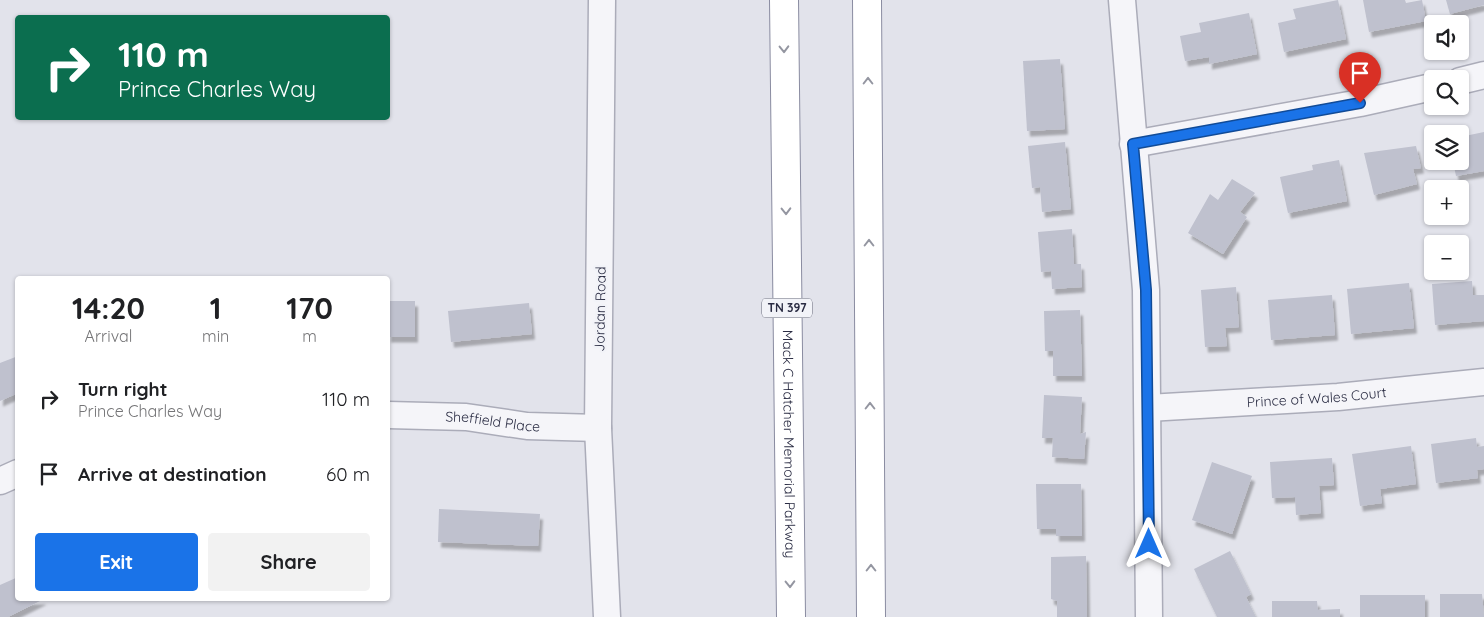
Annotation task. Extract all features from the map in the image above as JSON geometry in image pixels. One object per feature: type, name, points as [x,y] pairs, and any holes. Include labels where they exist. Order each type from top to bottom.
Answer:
[{"type":"highway","name":"Mack C Hatcher Memorial Parkway","points":[[784,0],[791,617]]},
{"type":"highway","points":[[867,0],[871,617]]},
{"type":"street","name":"Jordan Road","points":[[602,0],[598,428],[608,617]]},
{"type":"street","points":[[1122,0],[1146,290],[1149,617]]},
{"type":"street","points":[[1469,79],[1484,76]]},
{"type":"street","points":[[1133,144],[1360,103],[1424,89]]},
{"type":"street","name":"Prince of Wales Court","points":[[1148,408],[1338,397],[1484,382]]},
{"type":"street","name":"Sheffield Place","points":[[390,415],[466,417],[527,426],[598,428]]},
{"type":"street","points":[[0,482],[15,474]]},
{"type":"building","points":[[1338,0],[1346,39],[1284,52],[1278,23],[1296,19],[1293,9]]},
{"type":"building","points":[[1363,0],[1405,0],[1406,3],[1422,0],[1424,21],[1369,32]]},
{"type":"building","points":[[1446,0],[1484,0],[1484,5],[1450,14]]},
{"type":"building","points":[[1249,13],[1257,54],[1209,64],[1209,57],[1185,61],[1180,36],[1201,32],[1199,23]]},
{"type":"building","points":[[1060,59],[1065,129],[1027,131],[1023,61]]},
{"type":"building","points":[[1484,132],[1484,171],[1456,176],[1455,170],[1469,170],[1469,135]]},
{"type":"building","points":[[1065,142],[1071,209],[1042,212],[1040,187],[1032,188],[1028,146]]},
{"type":"building","points":[[1416,146],[1421,168],[1413,169],[1417,184],[1374,195],[1364,153]]},
{"type":"building","points":[[1339,160],[1347,201],[1288,213],[1280,177],[1313,170],[1312,165]]},
{"type":"building","points":[[1232,179],[1255,193],[1240,212],[1247,217],[1223,254],[1188,233],[1210,194],[1218,200]]},
{"type":"building","points":[[1072,229],[1074,264],[1081,264],[1082,287],[1052,289],[1051,271],[1041,272],[1038,232]]},
{"type":"building","points":[[1472,281],[1473,295],[1484,295],[1484,321],[1435,325],[1432,284]]},
{"type":"building","points":[[1409,283],[1414,328],[1351,334],[1347,289]]},
{"type":"building","points":[[1236,287],[1239,327],[1225,328],[1227,346],[1205,347],[1201,290]]},
{"type":"building","points":[[1332,295],[1335,335],[1271,340],[1268,300]]},
{"type":"building","points":[[390,301],[415,301],[415,337],[390,337]]},
{"type":"building","points":[[529,303],[532,334],[451,342],[448,311]]},
{"type":"building","points":[[1080,310],[1082,376],[1053,376],[1053,351],[1045,351],[1044,311]]},
{"type":"building","points":[[15,357],[15,394],[0,401],[0,363]]},
{"type":"building","points":[[1044,395],[1082,397],[1080,434],[1086,432],[1084,459],[1052,457],[1053,438],[1042,438]]},
{"type":"building","points":[[1476,438],[1477,447],[1484,446],[1484,469],[1477,470],[1478,478],[1436,483],[1431,444]]},
{"type":"building","points":[[1411,446],[1416,484],[1380,489],[1382,503],[1360,506],[1352,454]]},
{"type":"building","points":[[1332,458],[1334,485],[1319,486],[1321,513],[1296,515],[1295,497],[1272,498],[1270,462]]},
{"type":"building","points":[[1212,462],[1252,476],[1232,534],[1192,520]]},
{"type":"building","points":[[1036,484],[1081,484],[1082,536],[1056,536],[1056,529],[1037,529]]},
{"type":"building","points":[[439,509],[540,514],[538,546],[438,542]]},
{"type":"building","points":[[1230,551],[1251,594],[1246,597],[1256,617],[1217,617],[1194,569]]},
{"type":"building","points":[[1086,556],[1087,617],[1057,617],[1057,601],[1051,599],[1051,557]]},
{"type":"building","points":[[15,578],[15,601],[40,601],[8,617],[0,617],[0,585]]},
{"type":"building","points":[[1440,594],[1482,594],[1484,617],[1440,617]]},
{"type":"building","points":[[1360,595],[1425,595],[1425,617],[1360,617]]},
{"type":"building","points":[[1272,601],[1317,601],[1318,610],[1340,609],[1340,617],[1272,617]]},
{"type":"route","points":[[1149,544],[1146,290],[1133,144],[1360,103]]}]
